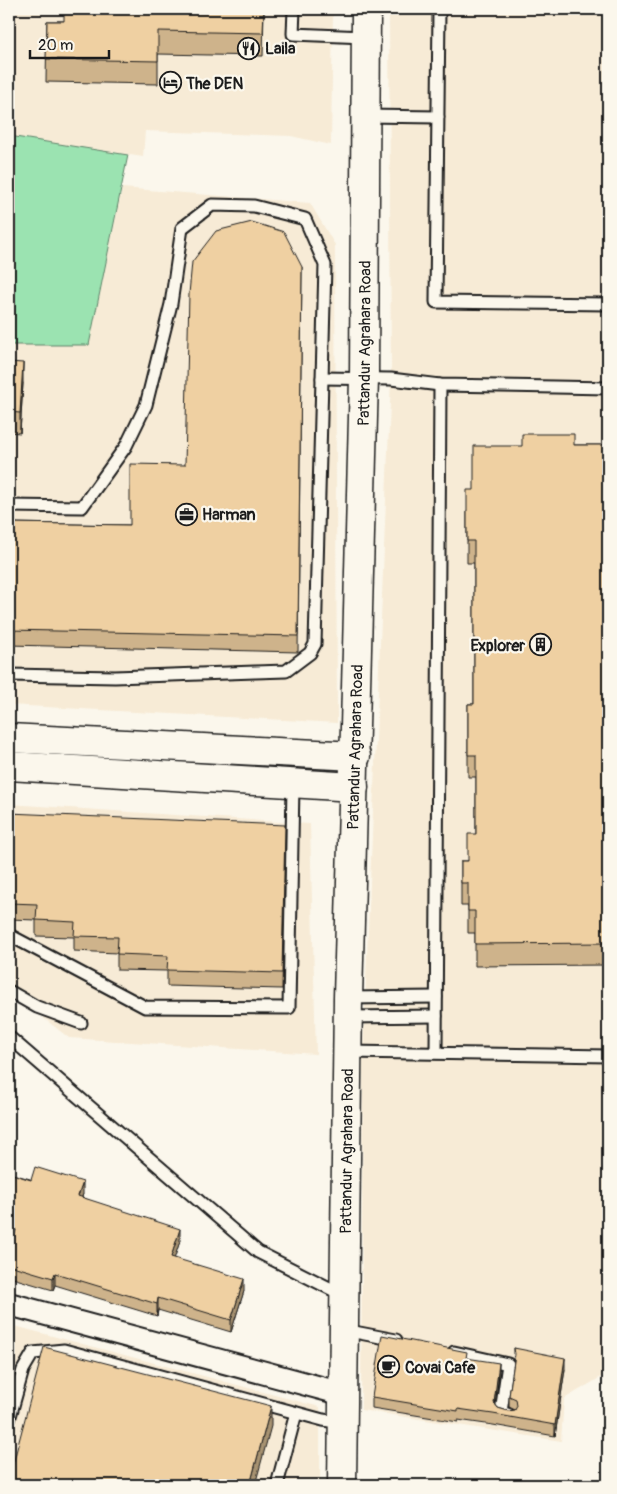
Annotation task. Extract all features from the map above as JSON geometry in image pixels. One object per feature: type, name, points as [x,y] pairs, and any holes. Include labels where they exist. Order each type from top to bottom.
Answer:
[{"type":"street","name":"Pattandur Agrahara Road","points":[[342,1485],[348,1007],[356,756],[364,378],[366,9]]},
{"type":"street","points":[[9,738],[356,756]]},
{"type":"street","points":[[9,766],[293,785],[354,787]]},
{"type":"street","points":[[9,1304],[343,1394]]},
{"type":"lane","points":[[294,9],[293,34],[366,37]]},
{"type":"lane","points":[[439,9],[436,302],[608,304]]},
{"type":"lane","points":[[365,116],[438,117]]},
{"type":"lane","points":[[9,506],[82,507],[126,446],[140,420],[148,396],[171,304],[182,228],[212,205],[254,206],[305,219],[324,265],[315,644],[310,653],[286,671],[115,677],[9,674]]},
{"type":"lane","points":[[322,378],[364,378],[440,385],[608,388]]},
{"type":"lane","points":[[436,1052],[440,385]]},
{"type":"lane","points":[[9,935],[145,1007],[289,1008],[287,833],[293,785]]},
{"type":"lane","points":[[9,992],[37,1007],[81,1023]]},
{"type":"lane","points":[[348,1007],[436,997]]},
{"type":"lane","points":[[348,1007],[436,1016]]},
{"type":"lane","points":[[9,1037],[258,1252],[345,1296]]},
{"type":"lane","points":[[348,1052],[608,1056]]},
{"type":"lane","points":[[344,1330],[410,1343]]},
{"type":"lane","points":[[440,1349],[508,1364],[501,1412],[510,1415]]},
{"type":"lane","points":[[9,1420],[22,1370],[33,1353],[64,1350],[296,1413],[343,1423]]},
{"type":"lane","points":[[277,1485],[296,1413]]},
{"type":"shaded area","name":"The DEN","points":[[9,9],[333,9],[331,145],[291,136],[145,131],[143,157],[9,136]]},
{"type":"shaded area","points":[[389,9],[608,9],[608,1373],[564,1399],[561,1441],[361,1410],[363,1052],[391,379]]},
{"type":"shaded area","points":[[122,188],[310,203],[335,245],[337,723],[9,705],[9,345],[89,345]]},
{"type":"shaded area","points":[[9,804],[310,824],[316,1054],[69,1038],[9,991]]},
{"type":"shaded area","points":[[11,1325],[320,1407],[320,1485],[9,1485],[9,1330]]},
{"type":"green space","points":[[9,136],[128,155],[89,345],[9,345]]},
{"type":"building","points":[[64,9],[264,9],[263,33],[158,31],[158,61],[46,59],[47,21],[64,21]]},
{"type":"building","points":[[252,222],[284,232],[302,267],[298,636],[9,630],[9,523],[130,525],[130,464],[185,465],[189,294],[192,262],[216,231]]},
{"type":"building","points":[[9,362],[23,363],[20,413],[9,412]]},
{"type":"building","name":"Explorer","points":[[522,434],[574,434],[574,445],[608,445],[608,943],[475,944],[475,911],[468,911],[468,883],[461,883],[461,861],[468,861],[468,834],[476,834],[476,755],[468,755],[468,704],[474,704],[474,541],[467,541],[467,490],[474,490],[474,446],[522,446]]},
{"type":"building","points":[[9,813],[285,825],[282,973],[167,970],[168,956],[117,954],[118,937],[74,936],[75,922],[36,920],[37,904],[9,903]]},
{"type":"building","points":[[35,1167],[83,1182],[78,1196],[180,1229],[171,1257],[244,1279],[231,1320],[158,1298],[157,1304],[55,1273],[53,1278],[9,1265],[9,1253],[16,1230],[9,1228],[9,1173],[31,1180]]},
{"type":"building","points":[[382,1335],[467,1352],[466,1358],[499,1363],[494,1403],[498,1408],[508,1411],[515,1410],[517,1406],[516,1399],[509,1396],[515,1354],[514,1348],[565,1358],[555,1425],[372,1397]]},
{"type":"building","points":[[44,1347],[271,1406],[250,1485],[9,1485]]},
{"type":"place","name":"Laila","points":[[249,48]]},
{"type":"place","name":"The DEN","points":[[170,83]]},
{"type":"place","name":"Harman","points":[[186,514]]},
{"type":"place","name":"Explorer","points":[[541,645]]},
{"type":"place","name":"Covai Cafe","points":[[389,1367]]}]
